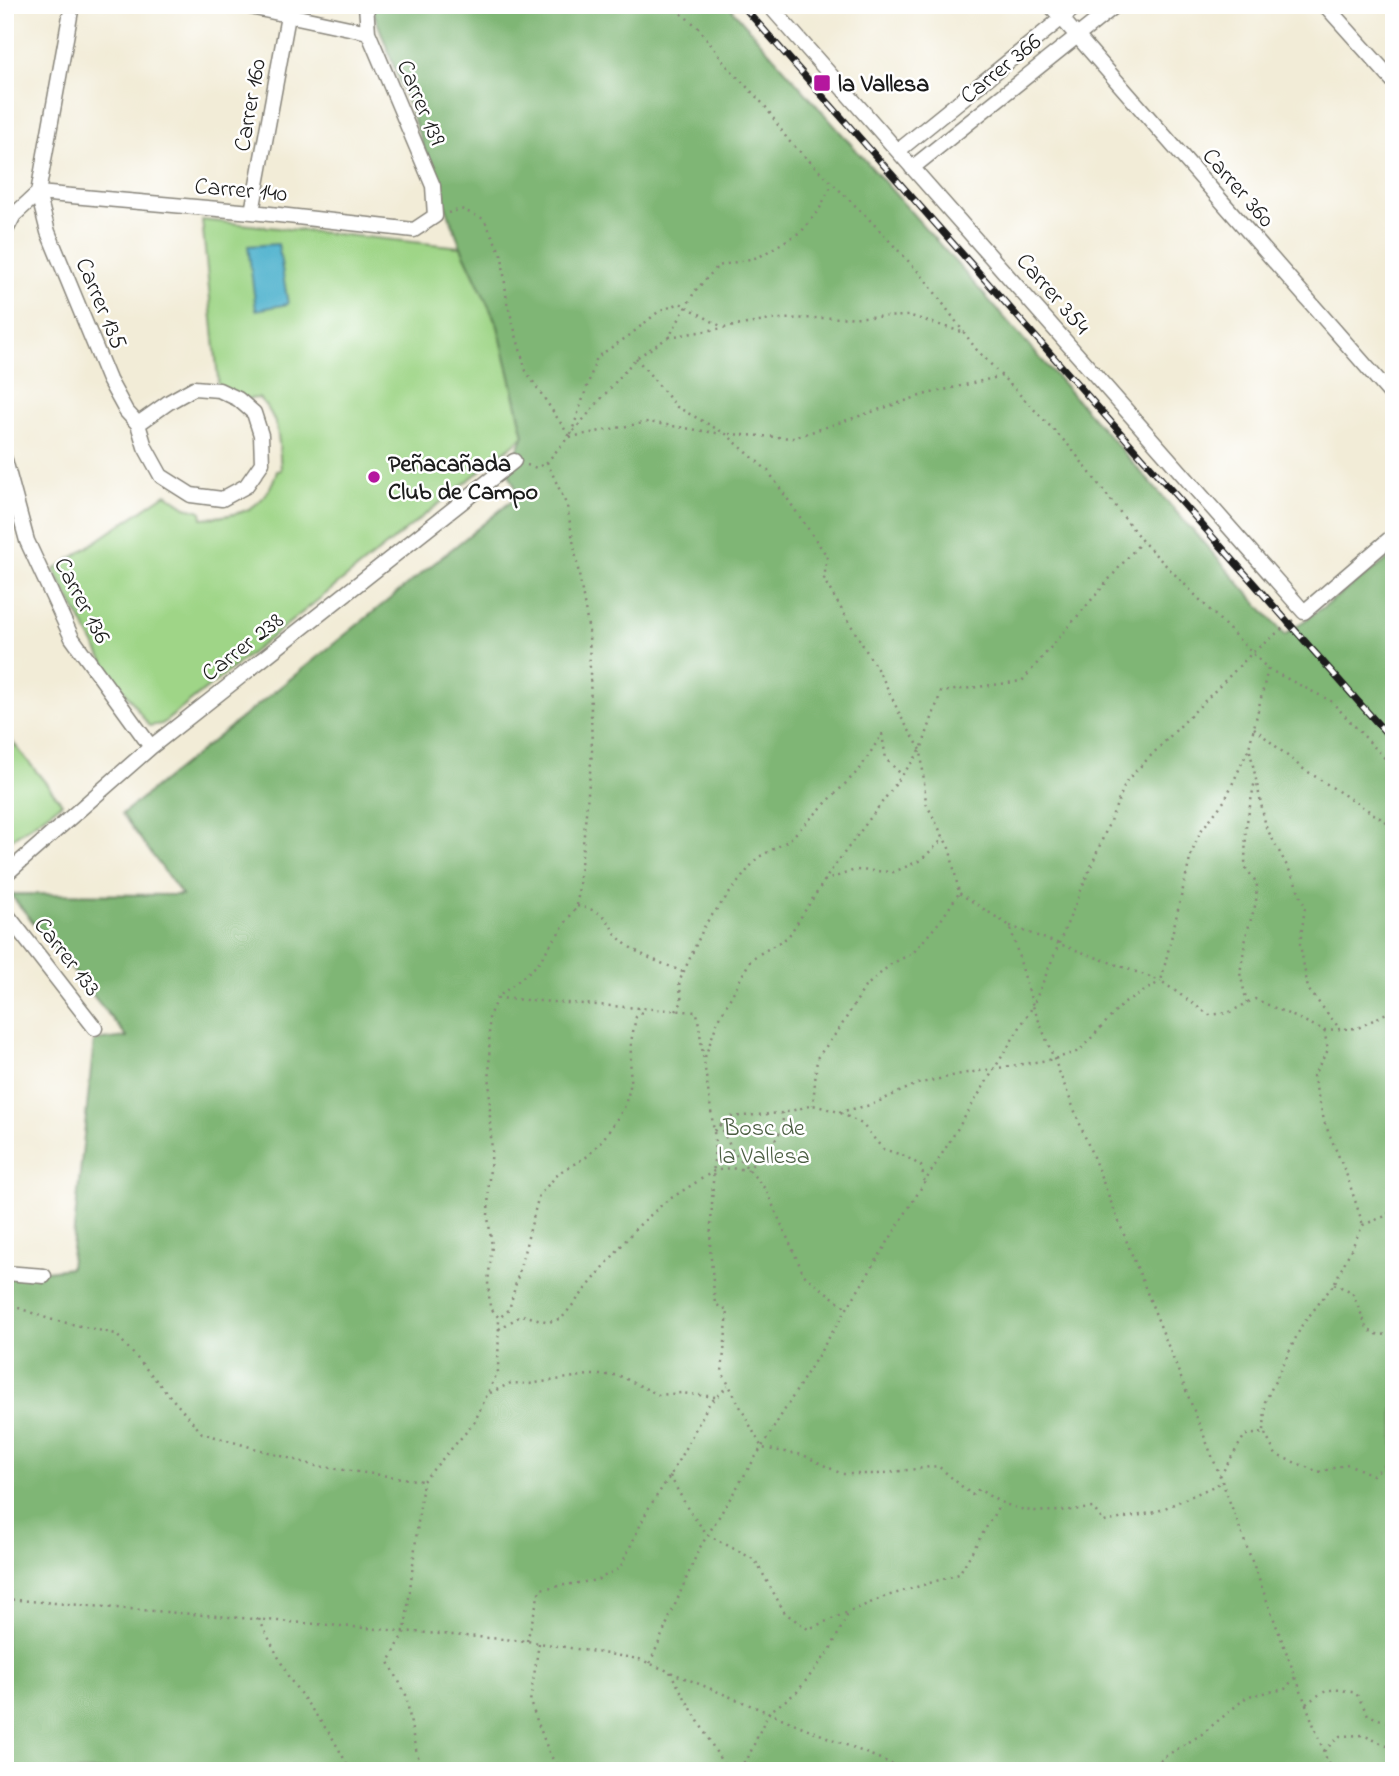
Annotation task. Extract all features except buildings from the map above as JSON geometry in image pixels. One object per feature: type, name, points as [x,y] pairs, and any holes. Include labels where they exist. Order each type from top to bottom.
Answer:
[{"type":"street","points":[[5,232],[14,215],[38,193],[72,5]]},
{"type":"street","points":[[241,5],[289,10],[368,32]]},
{"type":"street","name":"Carrer 139","points":[[366,5],[368,32],[433,186],[435,216]]},
{"type":"street","name":"Carrer 354","points":[[769,5],[1304,612]]},
{"type":"street","name":"Carrer 360","points":[[1050,5],[1394,398]]},
{"type":"street","name":"Carrer 366","points":[[898,150],[1078,5]]},
{"type":"street","name":"Carrer 366","points":[[912,168],[1116,5]]},
{"type":"street","points":[[1325,5],[1394,82]]},
{"type":"street","name":"Carrer 160","points":[[252,212],[289,10]]},
{"type":"street","name":"Carrer 140","points":[[38,193],[414,230],[435,216]]},
{"type":"street","name":"Carrer 135","points":[[38,193],[48,232],[110,380],[126,411],[138,424],[145,447],[161,477],[191,495],[222,499],[246,486],[261,463],[261,435],[254,412],[238,399],[219,390],[194,388],[138,424]]},
{"type":"street","name":"Carrer 136","points":[[5,460],[27,541],[72,638],[151,747]]},
{"type":"street","name":"Carrer 238","points":[[5,875],[151,747],[514,461]]},
{"type":"street","points":[[1304,612],[1394,536]]},
{"type":"street","points":[[5,883],[5,890]]},
{"type":"street","name":"Carrer 133","points":[[5,912],[95,1028]]},
{"type":"street","points":[[5,1273],[44,1276]]},
{"type":"path","points":[[670,5],[697,26],[728,67],[765,106],[788,141],[925,279],[964,332],[1002,376],[1071,448],[1142,541],[1268,669],[1331,701],[1394,768]]},
{"type":"path","points":[[669,337],[695,291],[718,266],[759,257],[802,231],[820,208],[832,184]]},
{"type":"path","points":[[435,216],[461,209],[484,219],[502,256],[507,302],[526,371],[570,437]]},
{"type":"path","points":[[570,437],[597,357],[659,312],[680,303],[724,328]]},
{"type":"path","points":[[514,461],[537,468],[548,462],[636,358],[669,337],[777,319],[911,316],[964,332]]},
{"type":"path","points":[[636,358],[677,407],[726,434],[768,471],[827,556],[824,580],[883,679],[921,750],[926,803],[950,850],[959,892],[1010,926],[1161,981],[1209,1014],[1228,1013],[1255,999],[1324,1030],[1358,1028],[1394,1009]]},
{"type":"path","points":[[570,437],[648,422],[726,434],[793,438],[923,395],[1002,376]]},
{"type":"path","points":[[422,1771],[406,1695],[389,1662],[405,1631],[423,1481],[474,1423],[498,1371],[499,1318],[490,1307],[488,1282],[492,1246],[488,1217],[492,1152],[489,1016],[497,998],[536,966],[577,906],[592,752],[589,632],[567,506],[548,462]]},
{"type":"path","points":[[704,1060],[716,1023],[751,959],[788,937],[824,881],[921,750],[941,692],[1022,681],[1142,541]]},
{"type":"path","points":[[650,1663],[699,1549],[1033,1006],[1127,780],[1252,653],[1304,612]]},
{"type":"path","points":[[839,1112],[871,1105],[917,1084],[1054,1059],[1080,1051],[1123,1004],[1161,981],[1185,876],[1200,832],[1225,800],[1249,748],[1268,669]]},
{"type":"path","points":[[1254,728],[1302,768],[1394,827]]},
{"type":"path","points":[[676,1011],[682,1002],[679,982],[706,923],[757,858],[788,841],[823,808],[860,769],[882,734],[886,760],[902,775]]},
{"type":"path","points":[[1249,748],[1266,827],[1294,878],[1305,907],[1300,944],[1308,989],[1340,1029]]},
{"type":"path","points":[[1247,1003],[1240,973],[1247,932],[1256,903],[1256,883],[1245,867],[1246,827],[1255,777]]},
{"type":"path","points":[[824,881],[855,870],[894,872],[921,860],[944,838]]},
{"type":"path","points":[[813,1105],[817,1058],[840,1028],[865,987],[891,964],[913,953],[959,892]]},
{"type":"path","points":[[577,906],[596,910],[608,918],[616,935],[628,946],[684,972]]},
{"type":"path","points":[[1010,926],[1033,1006],[1223,1482],[1332,1771]]},
{"type":"path","points":[[497,998],[696,1012],[714,1131],[710,1247],[715,1304],[728,1311],[722,1372],[762,1448]]},
{"type":"path","points":[[499,1318],[509,1310],[540,1195],[560,1172],[588,1156],[624,1108],[630,1088],[631,1042],[636,1017],[645,1009]]},
{"type":"path","points":[[1324,1030],[1328,1049],[1313,1076],[1325,1124],[1347,1176],[1363,1225]]},
{"type":"path","points":[[714,1131],[729,1117],[783,1112],[813,1105],[839,1112],[862,1124],[883,1149],[905,1156],[921,1166],[925,1183]]},
{"type":"path","points":[[750,1170],[758,1156],[784,1128],[783,1112]]},
{"type":"path","points":[[720,1125],[732,1150],[766,1190],[804,1275],[848,1309]]},
{"type":"path","points":[[498,1330],[522,1315],[549,1322],[562,1318],[635,1229],[665,1202],[714,1171],[729,1168],[750,1170]]},
{"type":"path","points":[[1388,1215],[1394,1202]]},
{"type":"path","points":[[1388,1215],[1363,1225],[1334,1284],[1302,1325],[1265,1402],[1264,1433],[1276,1455],[1320,1472],[1348,1464],[1373,1475],[1394,1458]]},
{"type":"path","points":[[1388,1215],[1394,1219]]},
{"type":"path","points":[[1334,1284],[1352,1292],[1368,1330],[1379,1335],[1394,1334]]},
{"type":"path","points":[[5,1303],[49,1319],[116,1334],[202,1433],[316,1466],[423,1481]]},
{"type":"path","points":[[488,1394],[511,1383],[529,1384],[588,1375],[618,1375],[659,1395],[681,1393],[716,1397]]},
{"type":"path","points":[[527,1641],[540,1589],[597,1580],[620,1568],[649,1509],[709,1404],[729,1386]]},
{"type":"path","points":[[1220,1476],[1245,1435],[1264,1433]]},
{"type":"path","points":[[762,1448],[803,1455],[842,1474],[878,1474],[938,1466],[972,1495],[979,1489],[1000,1504],[1041,1513],[1093,1508],[1104,1522],[1156,1512],[1223,1482]]},
{"type":"path","points":[[670,1476],[689,1511],[708,1535],[755,1560],[785,1613],[808,1629],[884,1597],[959,1574],[1000,1504]]},
{"type":"path","points":[[5,1599],[527,1641],[639,1659],[909,1771]]},
{"type":"path","points":[[670,1672],[730,1771],[747,1760],[768,1713],[797,1692],[830,1650],[849,1612]]},
{"type":"path","points":[[259,1619],[289,1678],[332,1737],[351,1771]]},
{"type":"path","points":[[539,1643],[530,1702],[550,1755],[562,1771]]},
{"type":"path","points":[[1150,1771],[1164,1757],[1202,1734],[1248,1696],[1285,1689],[1296,1676]]},
{"type":"path","points":[[1306,1704],[1320,1693],[1334,1688],[1345,1690],[1356,1693],[1368,1715],[1394,1725]]},
{"type":"path","points":[[1324,1751],[1340,1736],[1363,1735],[1394,1749]]},
{"type":"green space","name":"Bosc de la Vallesa","points":[[371,5],[728,5],[1285,635],[1394,555],[1394,1771],[5,1771],[5,1276],[70,1268],[94,1041],[127,1037],[10,894],[182,895],[122,814],[519,495],[508,472],[524,435],[498,326],[461,247]]},
{"type":"green space","name":"Peñacañada Club de Campo","points":[[202,220],[461,247],[498,326],[524,436],[162,724],[149,726],[101,657],[54,570],[166,494],[186,507],[201,511],[202,518],[239,513],[258,503],[272,484],[277,471],[281,470],[278,432],[266,407],[259,398],[248,399],[217,386]]},
{"type":"green space","points":[[5,729],[62,803],[5,844]]},
{"type":"water","points":[[278,244],[288,304],[256,310],[248,246]]},
{"type":"railway","points":[[742,5],[1394,742]]},
{"type":"place","name":"la Vallesa","points":[[822,83]]},
{"type":"place","name":"Peñacañada Club de Campo","points":[[374,477]]}]
